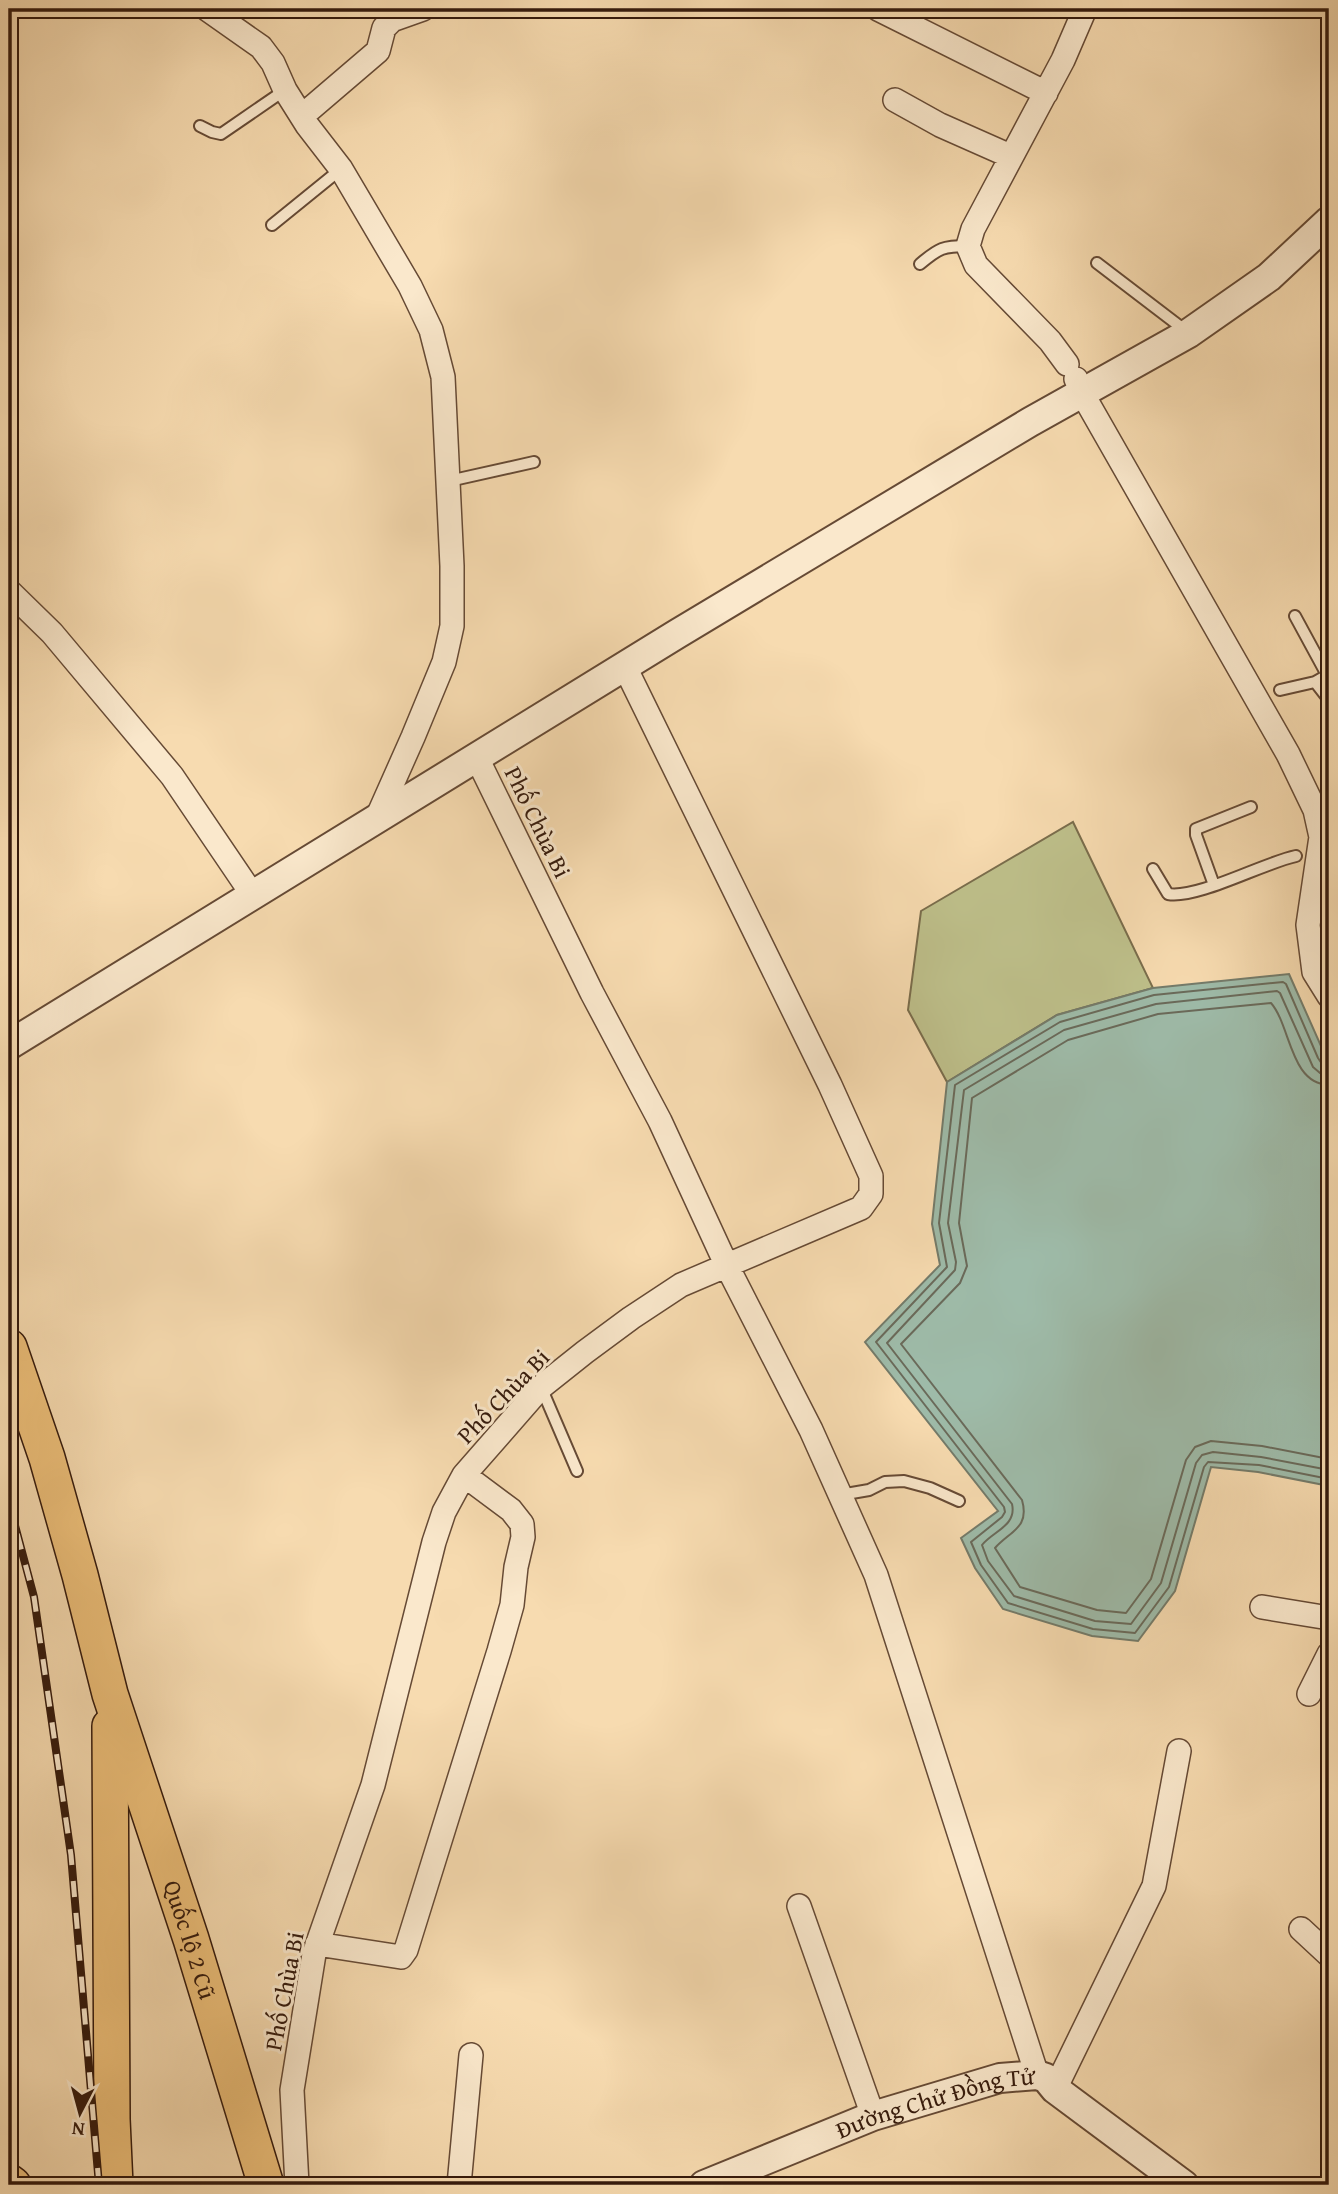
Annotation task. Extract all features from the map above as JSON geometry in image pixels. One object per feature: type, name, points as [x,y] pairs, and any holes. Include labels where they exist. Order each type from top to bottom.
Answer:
[{"type":"main road","name":"Quốc lộ 2 Cũ","points":[[9,1347],[51,1471],[110,1695],[191,1939],[266,2185]]},
{"type":"main road","name":"Quốc lộ 2 Cũ","points":[[110,1695],[112,2105],[116,2185]]},
{"type":"main road","points":[[9,2182],[13,2185]]},
{"type":"street","points":[[207,9],[261,47],[273,62],[285,90],[341,169],[410,286],[431,330],[443,377],[449,481],[452,626],[444,662],[377,818]]},
{"type":"street","points":[[302,116],[378,51],[384,28],[392,20],[423,9]]},
{"type":"street","points":[[878,9],[1046,93]]},
{"type":"street","points":[[1085,9],[1063,61],[1010,156],[973,229],[968,246],[976,265],[1050,341],[1075,379],[1259,693],[1315,810],[1321,837],[1315,854],[1308,925],[1314,972],[1329,996]]},
{"type":"street","points":[[895,100],[940,125],[1010,156]]},
{"type":"street","points":[[9,1045],[476,756],[837,537],[1075,379],[1188,333],[1269,277],[1329,221]]},
{"type":"street","points":[[9,591],[52,633],[172,776],[252,894]]},
{"type":"street","points":[[625,667],[830,1085],[871,1176],[871,1194],[861,1208],[726,1264],[811,1430],[876,1575],[1046,2082]]},
{"type":"street","name":"Phố Chùa Bi","points":[[297,2185],[292,2090],[314,1954],[370,1794],[444,1511],[464,1475],[541,1387],[631,1318],[681,1285],[726,1264],[660,1121],[593,993],[476,756]]},
{"type":"street","points":[[317,1944],[401,1957],[406,1950],[448,1819],[509,1617],[523,1537],[522,1524],[512,1510],[464,1475]]},
{"type":"street","points":[[1262,1607],[1329,1618]]},
{"type":"street","points":[[1309,1694],[1329,1654]]},
{"type":"street","points":[[1046,2082],[1154,1886],[1179,1751]]},
{"type":"street","points":[[799,1906],[873,2116]]},
{"type":"street","points":[[1301,1930],[1329,1955]]},
{"type":"street","points":[[459,2185],[471,2055]]},
{"type":"street","name":"Đường Chử Đồng Tử","points":[[704,2185],[873,2116],[1000,2078],[1046,2082],[1185,2185]]},
{"type":"lane","points":[[200,126],[221,134],[285,90]]},
{"type":"lane","points":[[272,225],[341,169]]},
{"type":"lane","points":[[920,264],[939,248],[968,246]]},
{"type":"lane","points":[[1097,263],[1188,333]]},
{"type":"lane","points":[[449,481],[534,462]]},
{"type":"lane","points":[[1280,690],[1315,681],[1328,674],[1295,616]]},
{"type":"lane","points":[[1315,681],[1329,700]]},
{"type":"lane","points":[[1214,885],[1196,829],[1251,807]]},
{"type":"lane","points":[[1153,869],[1168,894],[1175,895],[1214,885],[1276,860],[1296,856]]},
{"type":"lane","points":[[541,1387],[577,1471]]},
{"type":"lane","points":[[840,1495],[869,1490],[885,1482],[904,1480],[959,1501]]},
{"type":"green space","points":[[1073,822],[1153,988],[1057,1015],[947,1082],[908,1010],[921,911]]},
{"type":"water","points":[[1289,974],[1329,1064],[1329,1486],[1258,1472],[1211,1467],[1175,1591],[1138,1641],[1092,1636],[1003,1609],[975,1568],[961,1538],[998,1511],[865,1342],[940,1265],[932,1224],[947,1082],[1057,1015],[1153,988]]},
{"type":"railway","points":[[9,1503],[34,1597],[71,1855],[99,2185]]}]
